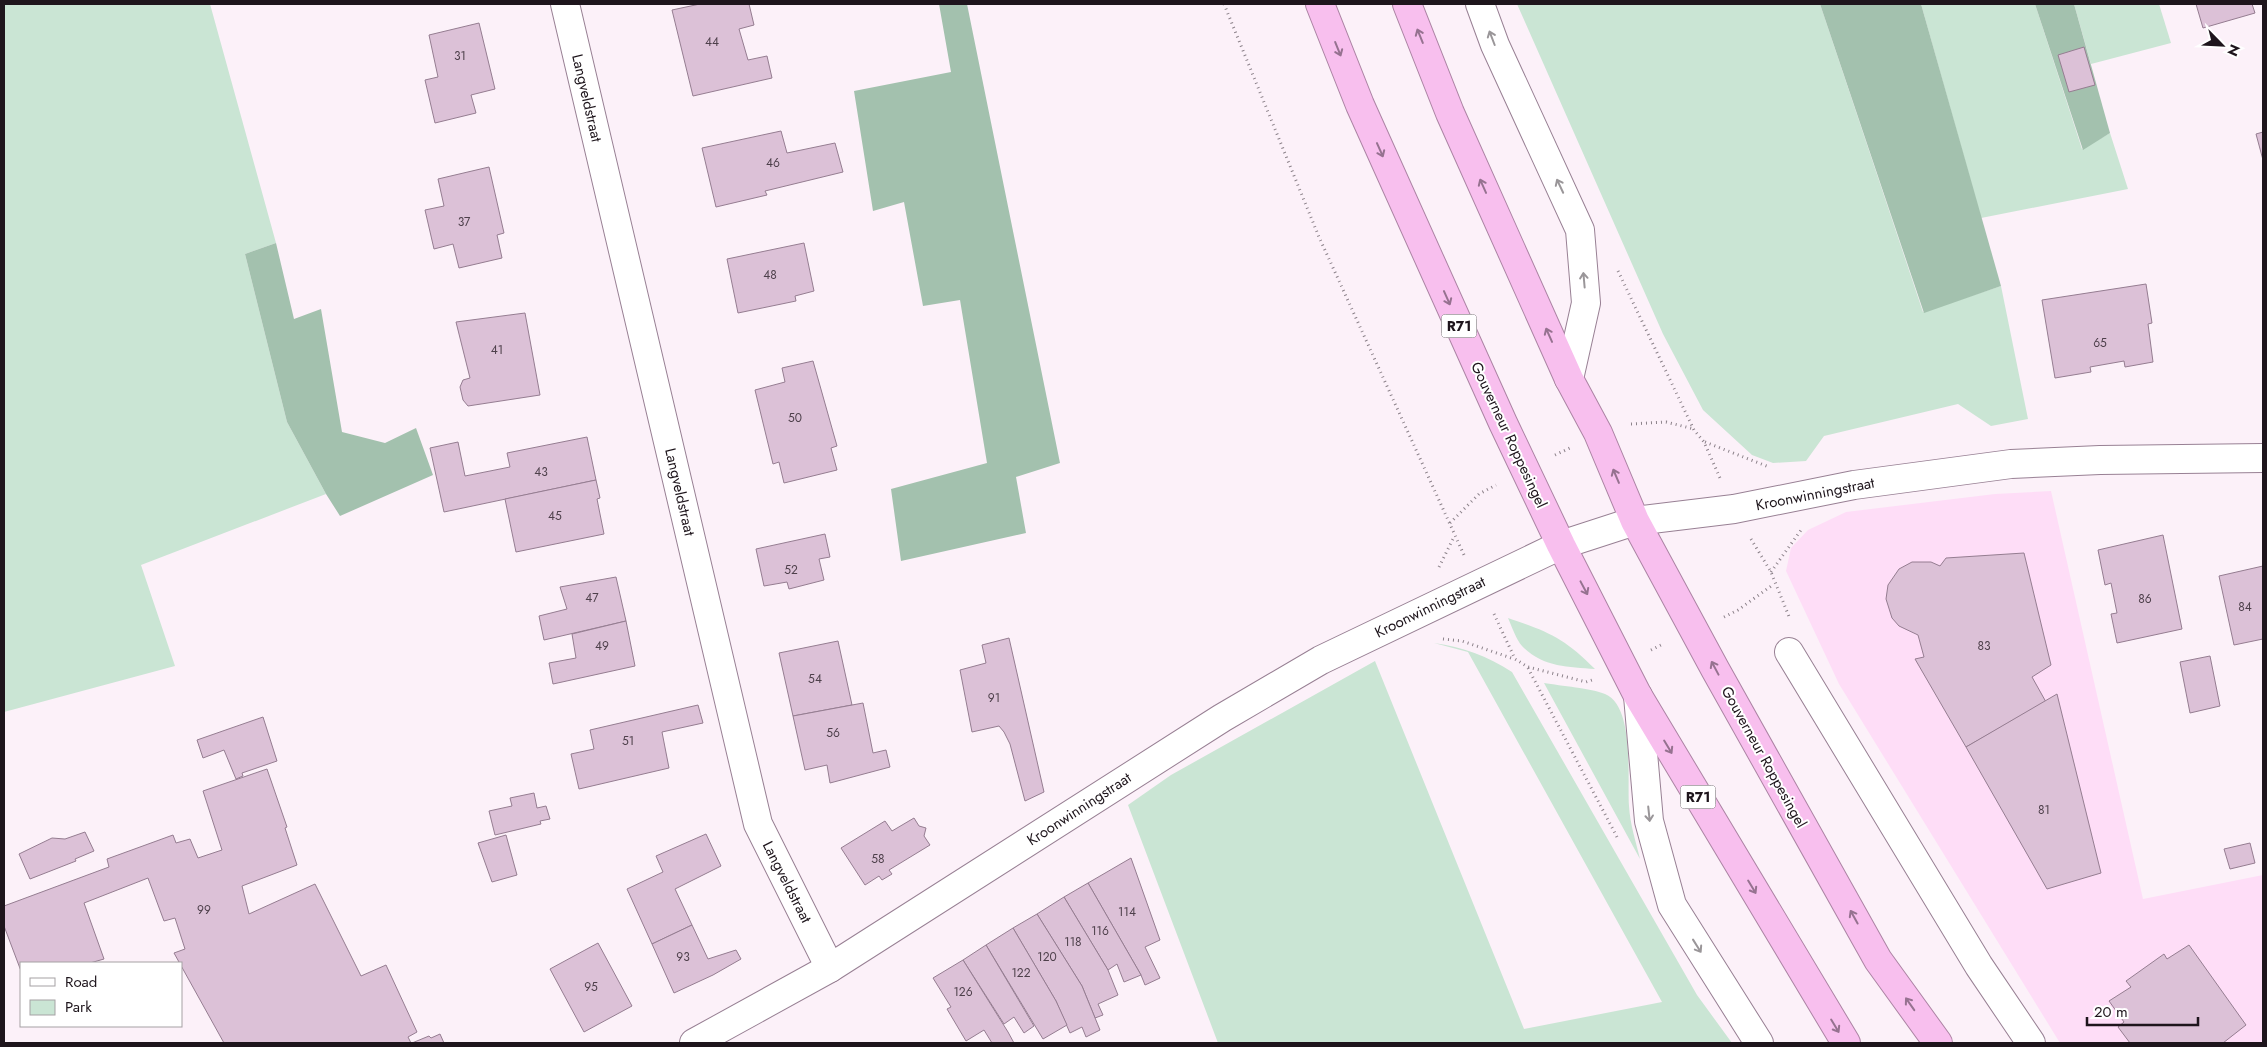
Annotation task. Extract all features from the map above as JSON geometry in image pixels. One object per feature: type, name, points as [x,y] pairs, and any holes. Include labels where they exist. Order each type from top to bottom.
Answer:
[{"type":"highway","name":"Gouverneur Roppesingel","points":[[1320,4],[1364,114],[1561,545],[1623,663],[1638,696],[1846,1043]]},
{"type":"highway","name":"Gouverneur Roppesingel","points":[[1407,4],[1450,113],[1569,379],[1598,433],[1636,521],[1878,960],[1938,1043]]},
{"type":"street","name":"Langveldstraat","points":[[565,4],[758,824],[830,968]]},
{"type":"street","points":[[1480,4],[1495,45],[1580,230],[1586,303],[1569,379]]},
{"type":"street","name":"Kroonwinningstraat","points":[[694,1043],[830,968],[1222,718],[1312,664],[1561,545],[1636,521],[1734,509],[1854,485],[2011,464],[2110,460],[2263,458]]},
{"type":"street","points":[[1789,652],[1979,966],[2030,1043]]},
{"type":"street","name":"Gouverneur Roppesingel","points":[[1638,696],[1649,821],[1672,904],[1759,1043]]},
{"type":"path","points":[[1224,4],[1319,237],[1450,523],[1479,494],[1598,433],[1637,422],[1666,422],[1694,430]]},
{"type":"path","points":[[1616,266],[1694,430],[1704,442],[1734,509],[1771,572],[1774,584],[1738,610],[1586,682],[1528,667],[1617,838]]},
{"type":"path","points":[[1436,638],[1462,641],[1514,659]]},
{"type":"shaded area","points":[[2051,491],[2143,899],[2263,875],[2263,1043],[2060,1043],[1839,684],[1786,571],[1791,548],[1808,530],[1846,512],[1995,494]]},
{"type":"green space","points":[[4,4],[210,4],[276,243],[245,254],[287,422],[326,494],[141,565],[175,666],[4,712]]},
{"type":"green space","points":[[939,4],[967,4],[1060,463],[1016,477],[1026,533],[901,561],[891,489],[987,463],[960,300],[923,306],[904,202],[873,211],[854,91],[951,72]]},
{"type":"green space","points":[[1517,4],[1820,4],[1923,312],[2001,286],[2028,419],[1991,426],[1958,404],[1824,436],[1806,461],[1773,463],[1752,455],[1703,410],[1663,334]]},
{"type":"green space","points":[[1820,4],[1921,4],[2001,286],[1924,313]]},
{"type":"green space","points":[[1921,4],[2035,4],[2082,149],[2110,133],[2128,189],[1981,218]]},
{"type":"green space","points":[[2035,4],[2074,4],[2110,133],[2083,150]]},
{"type":"green space","points":[[2074,4],[2159,4],[2171,43],[2091,64]]},
{"type":"green space","points":[[276,243],[294,319],[321,309],[342,432],[385,443],[416,428],[433,475],[340,516],[287,422],[245,254]]},
{"type":"green space","points":[[1508,618],[1555,637],[1584,658],[1595,669],[1556,665],[1538,658],[1522,646]]},
{"type":"green space","points":[[1434,643],[1475,653],[1512,672],[1697,995],[1732,1043],[1218,1043],[1128,805],[1171,775],[1375,661],[1524,1029],[1662,1002],[1468,652]]},
{"type":"green space","points":[[1544,683],[1599,692],[1615,701],[1621,713],[1628,745],[1630,813],[1640,859]]},
{"type":"building","points":[[700,4],[749,4],[754,25],[739,29],[748,60],[767,56],[772,78],[693,96],[672,10]]},
{"type":"building","points":[[2196,4],[2252,4],[2255,13],[2203,28]]},
{"type":"building","points":[[479,23],[495,89],[471,95],[476,113],[435,123],[425,80],[438,77],[429,35]]},
{"type":"building","points":[[2084,47],[2095,85],[2069,92],[2058,55]]},
{"type":"building","points":[[781,131],[787,153],[835,143],[843,172],[765,191],[767,195],[716,207],[702,148]]},
{"type":"building","points":[[2263,132],[2263,160],[2256,134]]},
{"type":"building","points":[[489,167],[504,233],[497,235],[502,258],[459,268],[453,244],[434,249],[425,210],[444,206],[438,179]]},
{"type":"building","points":[[804,243],[814,291],[795,296],[796,301],[738,313],[727,259]]},
{"type":"building","points":[[2146,284],[2152,323],[2148,324],[2153,362],[2125,367],[2124,361],[2090,367],[2091,372],[2055,378],[2042,300]]},
{"type":"building","points":[[525,313],[540,395],[468,406],[463,400],[460,387],[463,380],[470,378],[456,322]]},
{"type":"building","points":[[813,361],[837,446],[831,448],[837,470],[784,483],[779,462],[773,464],[755,390],[785,382],[782,368]]},
{"type":"building","points":[[587,437],[596,480],[444,512],[430,448],[458,442],[465,476],[510,467],[507,453]]},
{"type":"building","points":[[596,480],[600,498],[597,499],[604,534],[516,552],[505,499]]},
{"type":"building","points":[[825,534],[830,557],[819,559],[824,580],[789,589],[787,582],[764,586],[756,549]]},
{"type":"building","points":[[2163,535],[2182,629],[2117,643],[2111,614],[2117,613],[2111,583],[2105,585],[2098,550]]},
{"type":"building","points":[[2024,553],[2051,665],[2032,677],[2046,702],[1966,747],[1915,659],[1924,657],[1918,635],[1899,626],[1892,618],[1886,599],[1888,585],[1899,569],[1912,562],[1931,562],[1940,566],[1946,558]]},
{"type":"building","points":[[2263,566],[2263,639],[2234,645],[2219,576]]},
{"type":"building","points":[[616,577],[626,621],[544,640],[539,616],[567,609],[560,587]]},
{"type":"building","points":[[626,621],[635,666],[553,684],[549,663],[576,658],[572,634]]},
{"type":"building","points":[[1009,638],[1044,792],[1025,801],[1010,744],[1004,732],[999,726],[972,732],[960,670],[986,663],[982,645]]},
{"type":"building","points":[[838,641],[852,705],[793,716],[779,653]]},
{"type":"building","points":[[2210,656],[2220,706],[2190,713],[2180,662]]},
{"type":"building","points":[[2057,694],[2101,873],[2047,889],[1966,747]]},
{"type":"building","points":[[863,703],[873,753],[886,750],[890,767],[830,783],[827,765],[805,770],[793,716]]},
{"type":"building","points":[[698,705],[703,723],[662,732],[669,768],[579,789],[571,754],[594,749],[590,730]]},
{"type":"building","points":[[263,717],[277,761],[242,773],[243,776],[236,779],[224,750],[203,758],[197,740]]},
{"type":"building","points":[[267,769],[287,827],[285,828],[297,865],[242,886],[249,914],[315,884],[361,976],[386,965],[417,1032],[408,1037],[411,1043],[224,1043],[182,967],[182,962],[179,962],[174,953],[185,949],[175,918],[164,921],[148,878],[84,903],[104,959],[94,962],[20,962],[20,968],[4,926],[4,906],[109,867],[107,859],[173,835],[176,843],[190,839],[198,858],[222,850],[203,791]]},
{"type":"building","points":[[534,793],[537,808],[546,806],[550,819],[540,821],[541,824],[495,835],[489,811],[512,806],[510,798]]},
{"type":"building","points":[[914,818],[919,826],[926,828],[924,836],[930,845],[889,870],[892,874],[882,880],[879,876],[865,885],[841,848],[885,821],[892,831]]},
{"type":"building","points":[[85,832],[94,851],[75,859],[76,861],[30,879],[19,854],[52,838],[65,839]]},
{"type":"building","points":[[706,834],[721,866],[675,889],[692,925],[652,944],[627,889],[663,872],[656,856]]},
{"type":"building","points":[[506,835],[517,875],[492,882],[478,843]]},
{"type":"building","points":[[2250,843],[2255,863],[2230,869],[2224,849]]},
{"type":"building","points":[[1131,858],[1160,940],[1145,947],[1160,978],[1145,985],[1088,883]]},
{"type":"building","points":[[1088,883],[1141,975],[1124,982],[1117,964],[1108,970],[1064,897]]},
{"type":"building","points":[[1064,897],[1108,970],[1118,995],[1098,1004],[1103,1015],[1095,1018],[1082,986],[1037,914]]},
{"type":"building","points":[[1037,914],[1082,986],[1100,1030],[1086,1037],[1082,1027],[1070,1033],[1056,1001],[1013,928]]},
{"type":"building","points":[[692,925],[708,959],[736,950],[741,959],[713,975],[674,993],[652,944]]},
{"type":"building","points":[[1013,928],[1056,1001],[1067,1025],[1043,1039],[986,945]]},
{"type":"building","points":[[598,943],[632,1006],[584,1032],[550,969]]},
{"type":"building","points":[[986,945],[1034,1026],[1024,1033],[1014,1017],[1004,1024],[963,960]]},
{"type":"building","points":[[2189,945],[2246,1025],[2223,1043],[2130,1043],[2118,1027],[2124,1022],[2109,1001],[2131,987],[2126,981],[2164,954],[2167,959]]},
{"type":"building","points":[[963,960],[1014,1043],[992,1043],[984,1030],[966,1041],[947,1009],[951,1007],[933,978]]},
{"type":"building","points":[[440,1034],[444,1043],[412,1043],[429,1036],[431,1038]]}]
